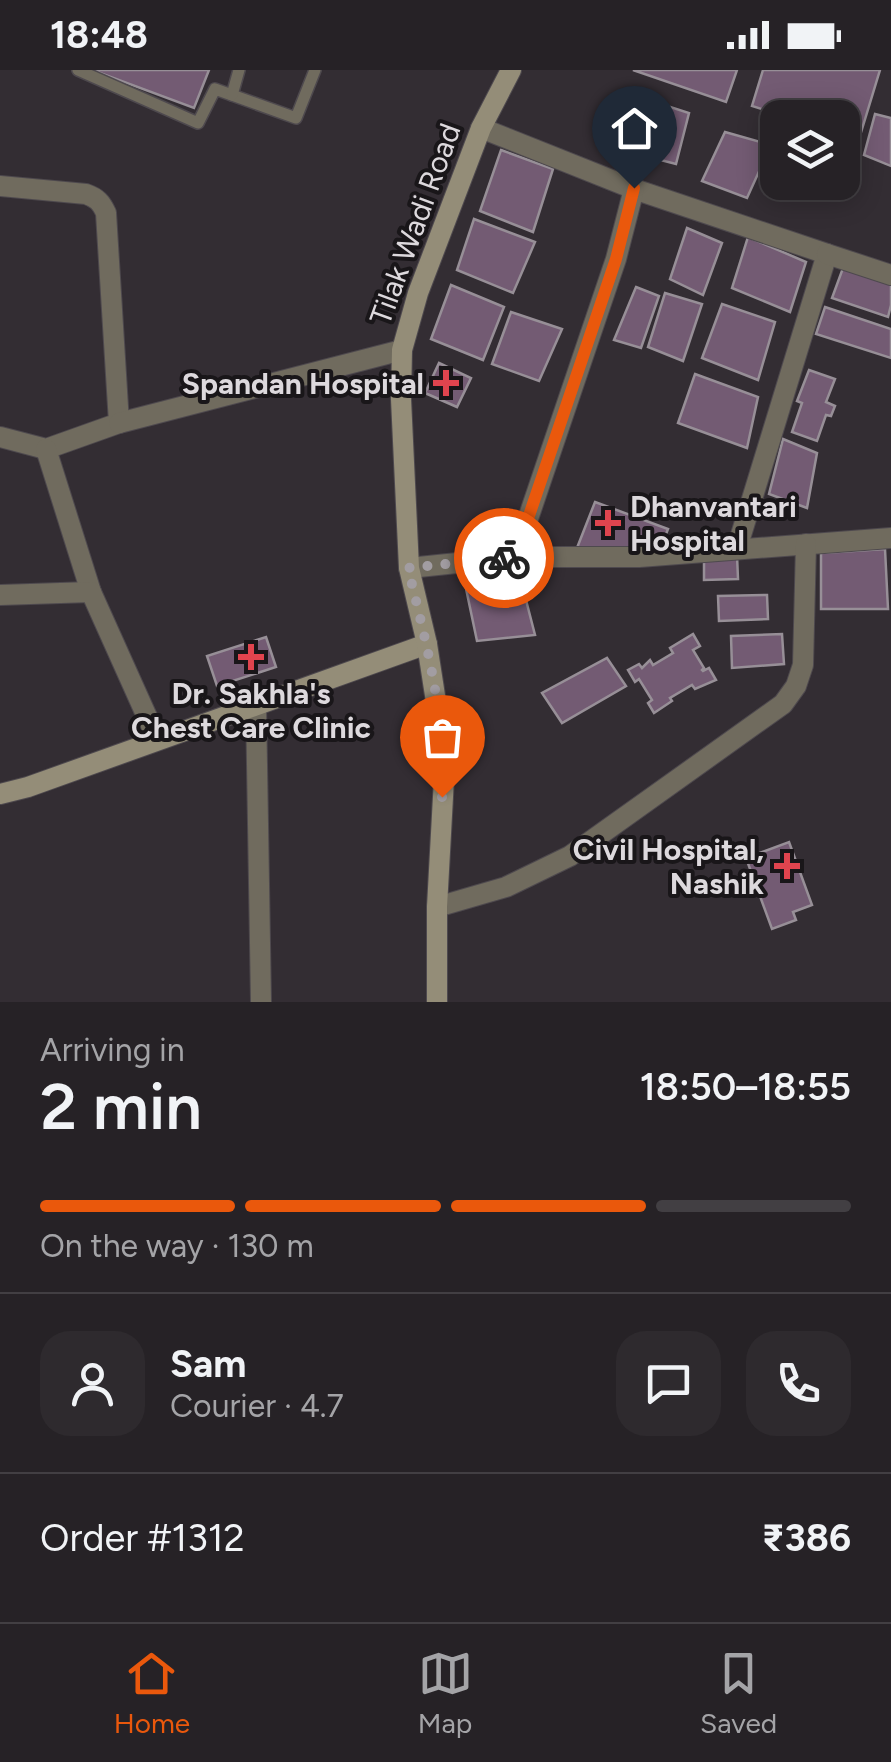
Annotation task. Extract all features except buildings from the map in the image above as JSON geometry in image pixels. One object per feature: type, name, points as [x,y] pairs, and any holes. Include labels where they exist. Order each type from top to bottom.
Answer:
[{"type":"street","name":"Tilak Wadi Road","points":[[438,1002],[436,907],[444,760],[427,644],[408,568],[400,399],[402,350],[418,294],[481,128],[512,70]]},
{"type":"street","points":[[481,128],[634,188],[891,275]]},
{"type":"street","points":[[0,186],[86,194],[102,204],[106,213],[119,423]]},
{"type":"street","points":[[515,557],[616,259],[634,188]]},
{"type":"street","points":[[737,548],[827,254]]},
{"type":"street","points":[[0,436],[46,449],[119,423],[402,350]]},
{"type":"street","points":[[46,449],[91,592],[157,739]]},
{"type":"street","points":[[408,568],[515,557],[623,558],[891,538]]},
{"type":"street","points":[[436,907],[506,888],[570,856],[783,704],[796,686],[803,665],[806,544]]},
{"type":"street","points":[[0,596],[91,592]]},
{"type":"street","points":[[0,794],[427,644]]},
{"type":"street","points":[[256,705],[261,1002]]},
{"type":"lane","points":[[78,70],[198,123],[215,89],[296,118],[315,70]]},
{"type":"lane","points":[[232,95],[239,70]]},
{"type":"way so far","points":[[442,797],[444,760],[427,644],[408,568],[504,558]]},
{"type":"place","name":"Spandan Hospital","points":[[446,383]]},
{"type":"place","name":"Dhanvantari Hospital","points":[[608,523]]},
{"type":"place","name":"Dr. Sakhla's Chest Care Clinic","points":[[251,657]]},
{"type":"place","name":"Civil Hospital, Nashik","points":[[787,866]]},
{"type":"route","points":[[504,558],[515,557],[616,259],[634,188]]}]
